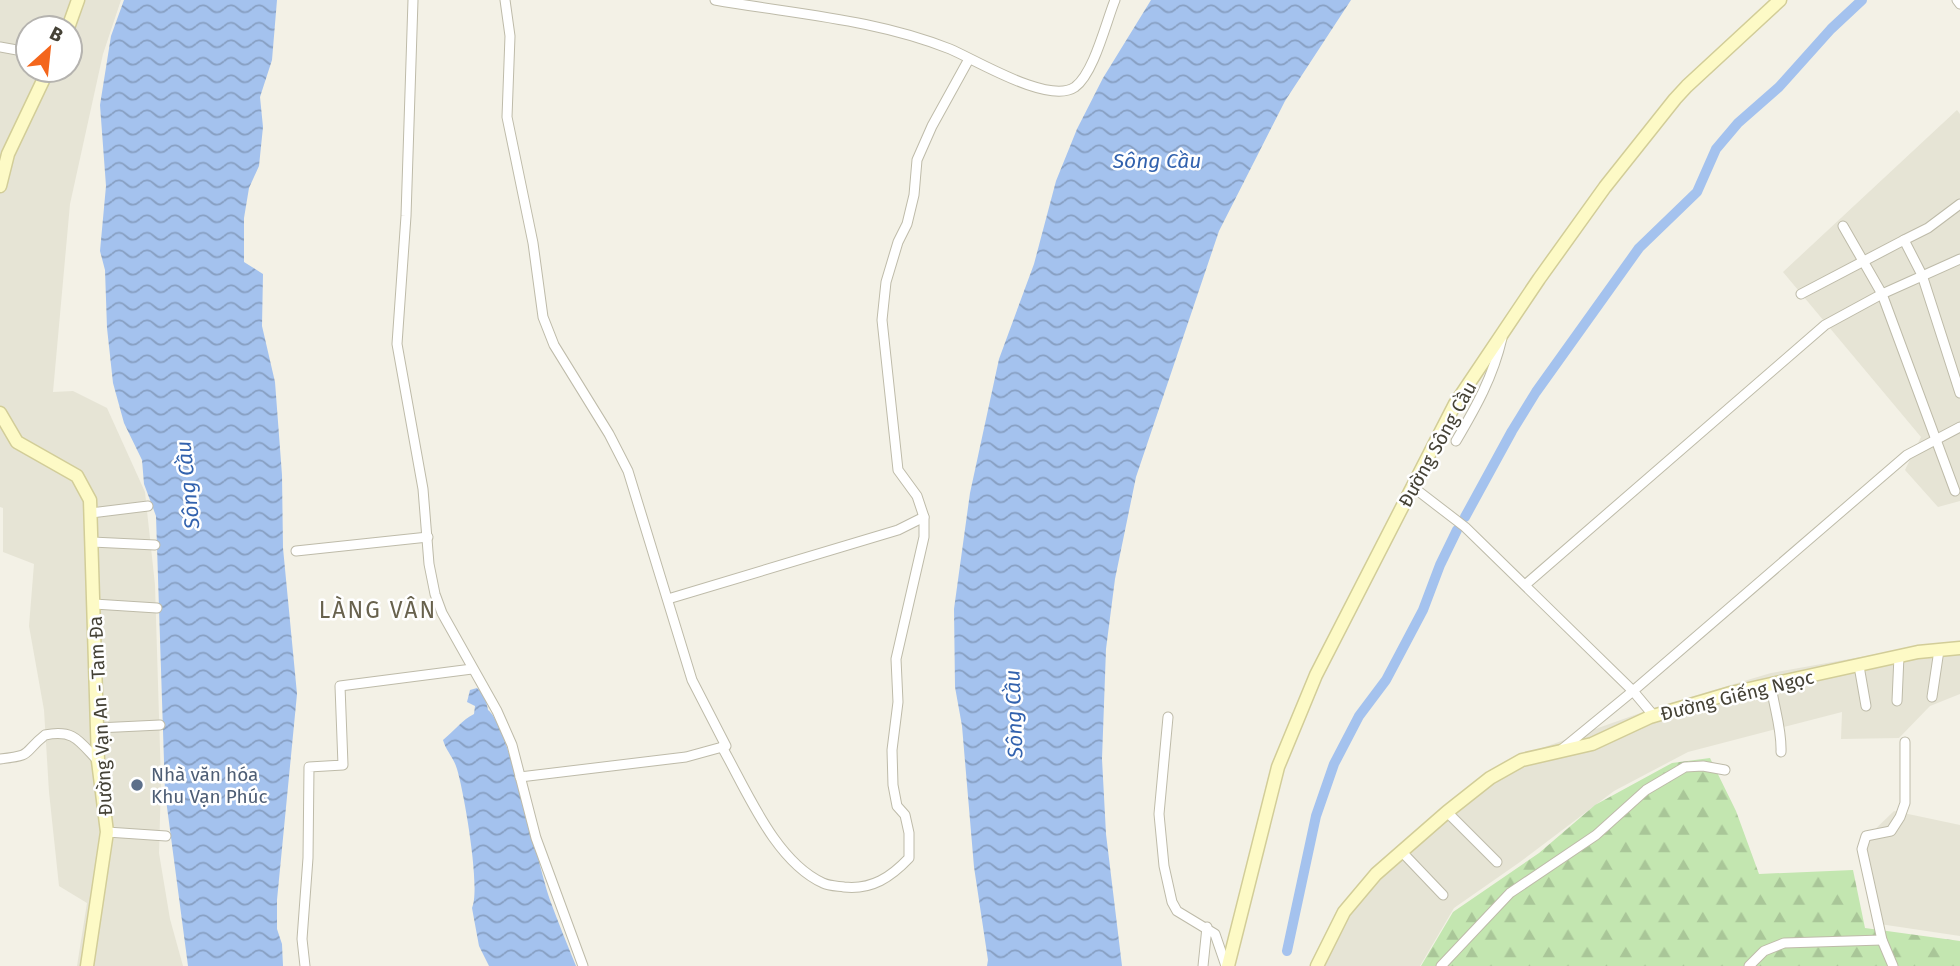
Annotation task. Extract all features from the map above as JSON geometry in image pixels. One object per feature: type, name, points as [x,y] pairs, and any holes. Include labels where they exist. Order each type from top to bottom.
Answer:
[{"type":"main road","name":"Đường Sông Cầu","points":[[1227,966],[1278,767],[1316,675],[1455,404],[1605,187],[1687,86],[1780,0]]},
{"type":"main road","points":[[0,186],[8,154],[41,84]]},
{"type":"main road","name":"Đường Vạn An - Tam Đa","points":[[0,413],[17,442],[77,476],[90,500],[98,761],[107,832],[87,966]]},
{"type":"main road","name":"Đường Giếng Ngọc","points":[[1317,966],[1344,912],[1376,874],[1490,778],[1522,760],[1592,744],[1654,716],[1694,703],[1899,656],[1960,648]]},
{"type":"street","points":[[413,0],[406,216],[397,344],[423,489],[429,564],[442,613],[512,745],[540,849],[583,966]]},
{"type":"street","points":[[505,0],[510,36],[507,117],[533,243],[543,317],[554,345],[609,434],[628,471],[692,680],[726,746],[686,757],[520,776]]},
{"type":"street","points":[[715,0],[814,14],[888,29],[951,50],[998,74],[1058,92],[1074,87],[1087,72],[1115,0]]},
{"type":"street","points":[[722,747],[765,825],[786,853],[808,874],[825,885],[850,888],[869,886],[892,876],[909,858],[909,833],[905,815],[897,806],[893,785],[892,750],[898,702],[896,659],[924,537],[924,517],[917,496],[898,470],[882,320],[886,282],[914,195],[917,160],[932,126],[969,59]]},
{"type":"street","points":[[1801,294],[1928,228],[1960,204]]},
{"type":"street","points":[[1843,226],[1882,294],[1955,491]]},
{"type":"street","points":[[1904,240],[1922,275],[1960,393]]},
{"type":"street","points":[[1525,585],[1825,325],[1882,294],[1958,260],[1960,271]]},
{"type":"street","points":[[1456,440],[1481,399],[1497,359],[1504,330]]},
{"type":"street","points":[[1559,751],[1633,691],[1907,455],[1960,427]]},
{"type":"street","points":[[1413,486],[1465,527],[1633,691],[1654,716]]},
{"type":"street","points":[[91,513],[148,506]]},
{"type":"street","points":[[668,599],[898,530],[924,517]]},
{"type":"street","points":[[296,551],[428,537]]},
{"type":"street","points":[[92,542],[155,545]]},
{"type":"street","points":[[94,604],[157,608]]},
{"type":"street","points":[[1932,697],[1940,650]]},
{"type":"street","points":[[1897,701],[1899,656]]},
{"type":"street","points":[[1859,666],[1866,706]]},
{"type":"street","points":[[305,966],[302,939],[308,847],[309,767],[343,765],[340,686],[472,669]]},
{"type":"street","points":[[1771,685],[1781,731],[1781,752]]},
{"type":"street","points":[[1168,717],[1159,814],[1164,866],[1173,907],[1215,934],[1227,966]]},
{"type":"street","points":[[97,728],[160,725]]},
{"type":"street","points":[[0,759],[22,757],[45,735],[66,733],[75,736],[98,761]]},
{"type":"street","points":[[1892,966],[1882,940],[1862,849],[1866,836],[1891,831],[1903,808],[1905,742]]},
{"type":"street","points":[[1441,966],[1510,893],[1596,835],[1646,790],[1685,767],[1703,766],[1726,770]]},
{"type":"street","points":[[1447,812],[1496,862]]},
{"type":"street","points":[[107,832],[166,836]]},
{"type":"street","points":[[1402,852],[1443,895]]},
{"type":"street","points":[[1203,966],[1207,927]]},
{"type":"street","points":[[1749,966],[1764,951],[1784,943],[1882,940]]},
{"type":"shaded area","points":[[0,0],[121,0],[103,54],[70,204],[53,392],[73,391],[107,408],[145,492],[155,585],[161,782],[159,853],[170,919],[183,966],[77,966],[87,903],[59,886],[44,710],[29,626],[34,564],[3,552],[3,508],[0,507]]},
{"type":"shaded area","points":[[1957,110],[1960,114],[1960,501],[1938,507],[1905,470],[1921,437],[1783,272]]},
{"type":"shaded area","points":[[1960,643],[1960,694],[1930,706],[1899,738],[1841,739],[1842,712],[1688,752],[1614,791],[1454,908],[1420,966],[1314,966],[1356,890],[1525,754],[1660,706],[1771,673],[1883,653]]},
{"type":"shaded area","points":[[1894,811],[1960,825],[1960,936],[1873,923],[1859,845]]},
{"type":"green space","points":[[1710,758],[1736,811],[1759,874],[1853,870],[1865,928],[1960,941],[1960,966],[1421,966],[1453,912],[1539,853],[1595,805],[1672,763]]},
{"type":"water","name":"Sông Cầu","points":[[124,0],[277,0],[272,60],[260,97],[263,127],[259,166],[249,188],[244,218],[244,262],[263,274],[262,326],[275,382],[282,475],[283,548],[297,694],[277,900],[277,929],[282,944],[283,966],[188,966],[165,792],[156,516],[144,484],[142,460],[124,423],[113,383],[107,328],[105,270],[100,251],[106,186],[100,105],[111,36]]},
{"type":"water","name":"Sông Cầu","points":[[1151,0],[1351,0],[1285,101],[1219,231],[1136,477],[1115,579],[1106,649],[1102,759],[1106,834],[1122,966],[987,966],[974,867],[962,726],[955,687],[954,609],[970,493],[999,359],[1034,264],[1056,181],[1077,129],[1103,78]]},
{"type":"water","points":[[477,688],[485,696],[488,710],[505,741],[550,900],[576,966],[489,966],[479,946],[472,908],[473,862],[464,798],[457,769],[443,740],[474,714],[475,706],[467,702],[470,690]]},
{"type":"waterway","points":[[1465,517],[1536,392],[1639,248],[1697,192],[1716,149],[1738,123],[1779,87],[1831,29],[1862,0]]},
{"type":"waterway","points":[[1287,951],[1316,816],[1334,764],[1359,716],[1386,680],[1423,610],[1457,530]]},
{"type":"place","name":"Nhà văn hóa Khu Vạn Phúc","points":[[137,785]]},
{"type":"district","name":"LÀNG VÂN","points":[[378,610]]}]
